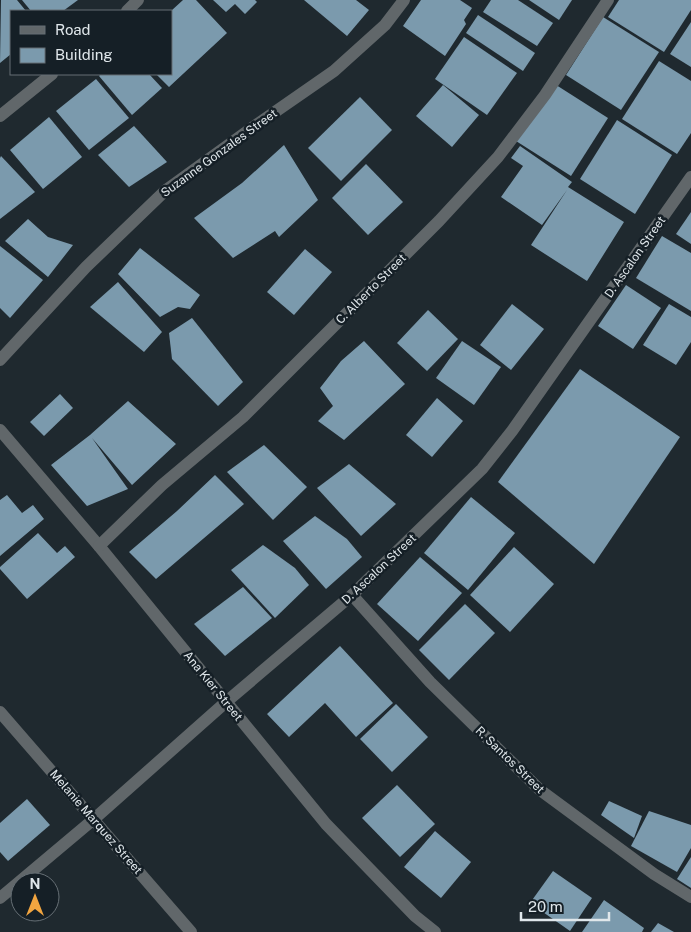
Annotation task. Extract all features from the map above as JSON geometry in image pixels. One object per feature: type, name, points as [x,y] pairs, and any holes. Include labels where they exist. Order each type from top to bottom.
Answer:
[{"type":"street","points":[[128,10],[138,0]]},
{"type":"street","name":"Suzanne Gonzales Street","points":[[0,360],[86,267],[166,190],[334,71],[385,26],[404,0]]},
{"type":"street","name":"C. Alberto Street","points":[[100,546],[162,485],[243,417],[439,221],[498,157],[545,94],[608,0]]},
{"type":"street","points":[[0,116],[51,75]]},
{"type":"street","name":"D. Ascalon Street","points":[[0,898],[94,819],[226,702],[352,596],[482,469],[512,431],[691,177]]},
{"type":"street","name":"Ana Kier Street","points":[[0,430],[100,546],[326,824],[415,916],[436,932]]},
{"type":"street","name":"R. Santos Street","points":[[352,596],[430,682],[540,790],[654,874],[691,897]]},
{"type":"street","name":"Melanie Marquez Street","points":[[0,712],[191,932]]},
{"type":"building","points":[[1,0],[17,0],[25,10],[10,10],[10,55],[0,63]]},
{"type":"building","points":[[22,0],[78,0],[64,10],[30,10]]},
{"type":"building","points":[[183,0],[196,0],[227,33],[169,87],[157,75],[172,75],[172,10]]},
{"type":"building","points":[[213,0],[255,0],[257,2],[245,14],[235,4],[226,12]]},
{"type":"building","points":[[304,0],[356,0],[369,10],[347,36]]},
{"type":"building","points":[[421,0],[460,0],[472,8],[464,20],[466,24],[445,56],[403,26]]},
{"type":"building","points":[[491,0],[518,0],[553,23],[537,46],[483,12]]},
{"type":"building","points":[[529,0],[572,0],[559,20]]},
{"type":"building","points":[[619,0],[691,0],[691,10],[664,52],[608,17]]},
{"type":"building","points":[[478,15],[535,53],[523,71],[466,33]]},
{"type":"building","points":[[603,17],[659,52],[621,110],[566,75]]},
{"type":"building","points":[[691,22],[691,67],[670,54]]},
{"type":"building","points":[[464,37],[517,73],[487,115],[435,79]]},
{"type":"building","points":[[659,61],[691,81],[691,133],[677,154],[622,119]]},
{"type":"building","points":[[150,75],[162,88],[132,115],[99,76]]},
{"type":"building","points":[[96,79],[129,118],[89,150],[56,111]]},
{"type":"building","points":[[553,83],[608,118],[571,176],[516,141]]},
{"type":"building","points":[[443,85],[479,115],[452,147],[416,116]]},
{"type":"building","points":[[360,97],[392,130],[341,181],[308,148]]},
{"type":"building","points":[[49,117],[82,157],[43,189],[10,150]]},
{"type":"building","points":[[617,120],[672,155],[635,214],[580,179]]},
{"type":"building","points":[[134,126],[167,162],[129,187],[98,155]]},
{"type":"building","points":[[284,145],[318,200],[279,237],[275,231],[233,258],[194,218],[242,183]]},
{"type":"building","points":[[520,146],[572,182],[568,187],[624,222],[587,281],[531,245],[567,190],[542,225],[501,197],[523,166],[511,158]]},
{"type":"building","points":[[1,156],[35,192],[0,219],[0,158]]},
{"type":"building","points":[[366,164],[403,202],[368,235],[332,198]]},
{"type":"building","points":[[691,212],[691,244],[676,234]]},
{"type":"building","points":[[28,219],[48,237],[73,245],[48,277],[5,241]]},
{"type":"building","points":[[662,236],[691,253],[691,311],[636,278]]},
{"type":"building","points":[[0,246],[43,280],[10,318],[0,308]]},
{"type":"building","points":[[140,248],[200,295],[190,309],[178,307],[160,317],[118,274]]},
{"type":"building","points":[[305,249],[332,272],[294,315],[267,292]]},
{"type":"building","points":[[118,282],[162,332],[144,352],[90,307]]},
{"type":"building","points":[[626,285],[661,308],[633,349],[598,326]]},
{"type":"building","points":[[512,304],[544,329],[511,370],[480,345]]},
{"type":"building","points":[[669,304],[691,317],[691,342],[676,365],[643,345]]},
{"type":"building","points":[[428,310],[458,339],[427,371],[397,343]]},
{"type":"building","points":[[192,318],[243,382],[218,406],[172,359],[169,333]]},
{"type":"building","points":[[364,341],[405,384],[344,440],[318,421],[333,406],[320,388],[341,361]]},
{"type":"building","points":[[462,341],[501,367],[474,405],[436,378]]},
{"type":"building","points":[[580,369],[680,437],[594,564],[498,482]]},
{"type":"building","points":[[60,394],[73,408],[44,436],[30,422]]},
{"type":"building","points":[[437,398],[463,421],[432,457],[406,435]]},
{"type":"building","points":[[128,401],[176,444],[132,485],[92,438],[128,489],[87,506],[51,465],[90,435]]},
{"type":"building","points":[[264,445],[307,487],[273,520],[227,472]]},
{"type":"building","points":[[349,464],[396,504],[361,536],[317,488]]},
{"type":"building","points":[[215,475],[244,504],[156,579],[129,552]]},
{"type":"building","points":[[7,495],[22,513],[33,505],[44,519],[0,556],[0,500]]},
{"type":"building","points":[[471,497],[515,533],[468,590],[424,553]]},
{"type":"building","points":[[315,516],[347,539],[362,557],[326,589],[283,541]]},
{"type":"building","points":[[38,533],[57,553],[65,546],[75,557],[27,599],[0,567]]},
{"type":"building","points":[[263,545],[295,568],[309,585],[275,618],[231,570]]},
{"type":"building","points":[[514,547],[554,584],[510,632],[470,595]]},
{"type":"building","points":[[420,557],[462,593],[418,641],[377,604]]},
{"type":"building","points":[[243,587],[272,618],[225,656],[194,624]]},
{"type":"building","points":[[465,604],[495,633],[449,680],[419,650]]},
{"type":"building","points":[[340,646],[393,703],[356,737],[325,703],[289,737],[267,714]]},
{"type":"building","points":[[396,704],[428,737],[392,772],[360,739]]},
{"type":"building","points":[[397,785],[435,824],[400,857],[362,818]]},
{"type":"building","points":[[27,799],[50,825],[8,861],[0,852],[0,823]]},
{"type":"building","points":[[609,801],[642,816],[634,838],[601,815]]},
{"type":"building","points":[[649,811],[691,825],[691,848],[677,872],[631,846]]},
{"type":"building","points":[[435,831],[471,862],[441,898],[404,867]]},
{"type":"building","points":[[691,857],[691,888],[677,879]]},
{"type":"building","points":[[553,871],[592,898],[570,931],[530,903]]},
{"type":"building","points":[[604,900],[644,928],[642,932],[582,932]]},
{"type":"building","points":[[658,923],[674,932],[651,932]]}]
